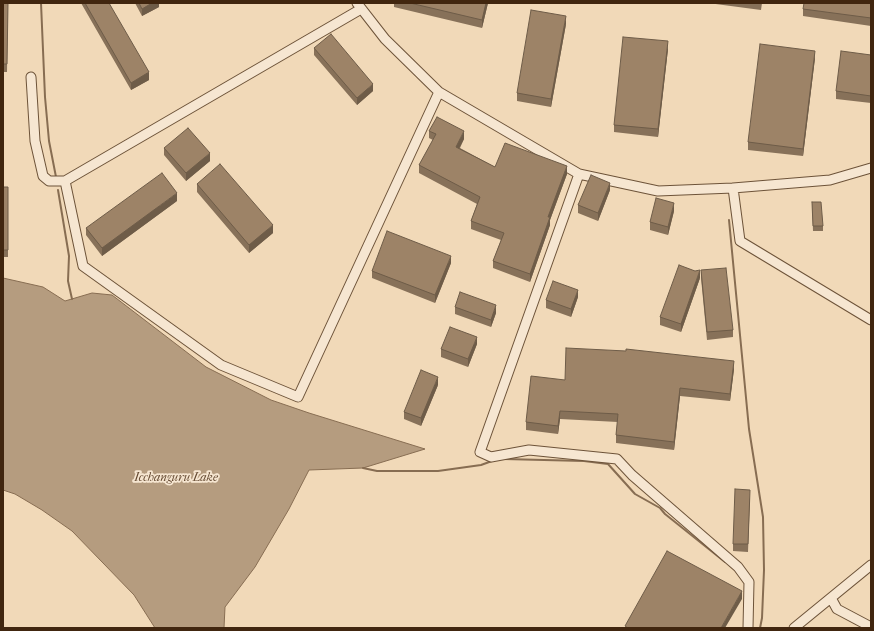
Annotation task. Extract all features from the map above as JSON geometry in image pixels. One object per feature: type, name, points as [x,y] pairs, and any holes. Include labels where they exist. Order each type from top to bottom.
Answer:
[{"type":"street","points":[[31,77],[36,141],[43,176],[49,181],[65,181],[359,6],[385,39],[439,92],[579,174],[658,191],[733,188],[830,180],[871,168]]},
{"type":"street","points":[[65,181],[82,266],[221,365],[298,397],[439,92]]},
{"type":"street","points":[[579,174],[480,452],[491,457],[529,450],[617,459],[632,475],[738,567],[750,582],[748,628]]},
{"type":"street","points":[[733,188],[740,241],[871,320]]},
{"type":"street","points":[[794,628],[871,565]]},
{"type":"street","points":[[831,598],[837,609],[871,627]]},
{"type":"water","name":"Icchanguru Lake","points":[[3,278],[43,287],[65,301],[92,293],[112,295],[206,367],[271,400],[425,449],[363,468],[309,470],[289,509],[255,567],[225,607],[224,628],[155,628],[134,595],[72,531],[42,510],[15,494],[3,490]]},
{"type":"building","points":[[3,3],[8,3],[7,64],[3,64]]},
{"type":"building","points":[[85,3],[109,3],[149,72],[131,83]]},
{"type":"building","points":[[139,3],[152,3],[142,9]]},
{"type":"building","points":[[410,3],[486,3],[482,20]]},
{"type":"building","points":[[804,3],[871,3],[871,18],[803,9]]},
{"type":"building","points":[[531,10],[566,16],[551,99],[517,93]]},
{"type":"building","points":[[331,34],[373,84],[357,98],[314,48]]},
{"type":"building","points":[[623,37],[668,41],[658,129],[614,125]]},
{"type":"building","points":[[760,44],[815,51],[803,149],[748,142]]},
{"type":"building","points":[[841,51],[871,55],[871,96],[836,91]]},
{"type":"building","points":[[437,117],[464,131],[456,147],[495,167],[505,143],[567,166],[548,217],[550,217],[530,274],[493,261],[504,233],[471,221],[480,197],[419,165],[436,134],[429,131]]},
{"type":"building","points":[[188,128],[210,153],[186,173],[164,148]]},
{"type":"building","points":[[220,164],[273,225],[249,245],[197,184]]},
{"type":"building","points":[[162,173],[177,193],[102,248],[86,228]]},
{"type":"building","points":[[591,175],[610,183],[598,213],[578,205]]},
{"type":"building","points":[[3,187],[8,187],[8,250],[3,250]]},
{"type":"building","points":[[656,198],[674,203],[668,227],[650,222]]},
{"type":"building","points":[[812,202],[821,202],[823,226],[813,226]]},
{"type":"building","points":[[387,231],[451,256],[435,295],[372,271]]},
{"type":"building","points":[[679,265],[695,271],[700,270],[681,324],[660,317]]},
{"type":"building","points":[[726,268],[733,330],[707,332],[701,270]]},
{"type":"building","points":[[553,281],[578,290],[571,309],[546,300]]},
{"type":"building","points":[[460,292],[496,305],[491,320],[455,307]]},
{"type":"building","points":[[450,327],[477,337],[468,359],[441,349]]},
{"type":"building","points":[[566,348],[626,351],[626,349],[734,361],[730,394],[680,388],[674,442],[616,435],[618,414],[560,411],[558,426],[526,422],[531,376],[565,380]]},
{"type":"building","points":[[421,370],[438,377],[421,418],[404,412]]},
{"type":"building","points":[[735,489],[750,490],[748,544],[733,544]]},
{"type":"building","points":[[667,551],[742,591],[721,628],[628,628],[625,626]]},
{"type":"waterway","points":[[41,3],[45,97],[49,141],[56,177]]},
{"type":"waterway","points":[[58,190],[69,256],[68,281],[72,299]]},
{"type":"waterway","points":[[729,220],[749,429],[763,517],[764,570],[762,618],[760,628]]},
{"type":"waterway","points":[[504,459],[584,461],[608,464],[635,494],[660,508],[665,514],[725,562]]},
{"type":"waterway","points":[[363,468],[377,471],[438,471],[481,465],[492,461]]}]
